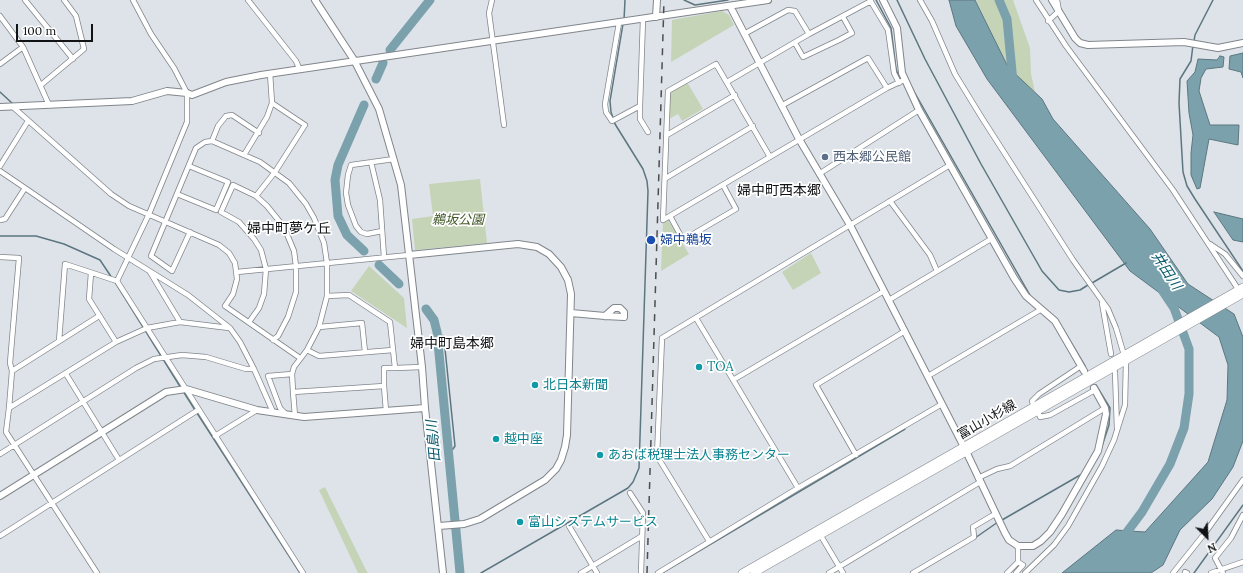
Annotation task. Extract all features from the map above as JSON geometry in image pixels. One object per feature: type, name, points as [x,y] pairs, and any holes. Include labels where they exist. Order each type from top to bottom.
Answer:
[{"type":"main road","name":"富山小杉線","points":[[754,573],[821,536],[965,450],[1240,292]]},
{"type":"main road","name":"富山小杉線","points":[[742,573],[965,450]]},
{"type":"street","points":[[25,0],[73,59]]},
{"type":"street","points":[[41,85],[84,49],[76,16],[64,0]]},
{"type":"street","points":[[117,280],[149,214],[187,122],[187,92],[174,68],[151,34],[134,0]]},
{"type":"street","points":[[248,0],[299,68]]},
{"type":"street","points":[[316,0],[354,60],[379,109],[401,185],[422,367],[443,573]]},
{"type":"street","points":[[492,0],[489,13],[504,125]]},
{"type":"street","points":[[656,17],[657,0]]},
{"type":"street","points":[[0,107],[132,102],[166,91],[187,92],[192,95],[226,82],[299,68],[492,42],[768,0]]},
{"type":"street","points":[[883,0],[897,28],[899,64],[902,82]]},
{"type":"street","points":[[920,0],[959,81],[1073,260],[1108,309],[1126,357],[1126,404],[1117,433],[1102,466],[1068,526],[1054,545],[1025,573]]},
{"type":"street","points":[[1036,0],[1048,21],[1173,190],[1240,292]]},
{"type":"street","points":[[1052,0],[1075,38],[1080,43],[1088,45],[1184,42],[1203,44],[1218,48],[1243,43]]},
{"type":"street","points":[[1057,0],[1059,11]]},
{"type":"street","points":[[727,82],[760,64],[809,34],[843,17],[870,1],[888,30],[894,73],[902,82],[919,110],[991,239],[1026,296],[1040,310],[1055,321],[1083,369],[1039,394],[1032,401],[1040,417],[1050,415],[1094,389],[1105,408],[1103,430],[1098,451],[1062,514],[1041,541],[1033,546],[1018,546],[1009,540],[928,376],[850,225],[799,139],[781,106],[760,64],[730,6]]},
{"type":"street","points":[[744,34],[788,10],[795,11],[809,34]]},
{"type":"street","points":[[1048,21],[1059,11]]},
{"type":"street","points":[[795,43],[803,57],[852,33],[843,17]]},
{"type":"street","points":[[1,18],[23,47],[49,105]]},
{"type":"street","points":[[642,19],[640,119],[648,132]]},
{"type":"street","points":[[619,23],[605,104],[606,112],[612,122],[640,106]]},
{"type":"street","points":[[0,64],[23,47]]},
{"type":"street","points":[[781,106],[868,58],[887,88]]},
{"type":"street","points":[[770,157],[716,64],[668,91],[666,178],[663,220],[723,185],[770,157],[799,139],[887,88],[902,82]]},
{"type":"street","points":[[244,155],[267,117],[272,103],[270,73]]},
{"type":"street","points":[[667,135],[734,95]]},
{"type":"street","points":[[256,196],[275,172],[305,125],[272,103]]},
{"type":"street","points":[[13,107],[111,194],[129,206],[219,245],[229,253],[235,263],[235,287],[225,306],[300,358]]},
{"type":"street","points":[[819,174],[919,110]]},
{"type":"street","points":[[212,141],[218,126],[226,116],[232,115],[258,133]]},
{"type":"street","points":[[0,166],[28,121]]},
{"type":"street","points":[[666,178],[753,126]]},
{"type":"street","points":[[190,232],[172,271],[151,256],[190,166],[196,148],[204,142],[212,141],[244,155],[275,172],[297,192],[314,218],[321,232],[327,263],[328,296],[319,327],[294,367],[292,374],[295,416]]},
{"type":"street","points":[[382,232],[367,234],[361,232],[356,226],[348,205],[346,193],[351,165],[394,159]]},
{"type":"street","points":[[371,162],[380,200],[384,257]]},
{"type":"street","points":[[709,541],[658,456],[662,338],[950,165]]},
{"type":"street","points":[[177,194],[216,210],[228,182],[190,166]]},
{"type":"street","points":[[0,171],[188,295],[230,328],[240,342],[254,369],[273,412]]},
{"type":"street","points":[[249,322],[259,308],[264,294],[266,270],[261,250],[254,238],[239,222],[221,212],[233,185],[256,196],[277,216],[284,227],[294,251],[296,266],[296,292],[283,328],[274,340]]},
{"type":"street","points":[[670,216],[683,240],[736,209],[723,185]]},
{"type":"street","points":[[0,220],[5,219],[25,188]]},
{"type":"street","points":[[890,202],[930,255],[937,271]]},
{"type":"street","points":[[889,300],[991,239]]},
{"type":"street","points":[[1208,242],[1225,254],[1243,276]]},
{"type":"street","points":[[236,272],[518,244],[537,247],[549,254],[562,267],[568,280],[571,294],[571,313],[566,435],[565,447],[561,460],[556,469],[545,480],[480,519],[461,525],[439,526]]},
{"type":"street","points":[[0,257],[19,258],[10,363],[12,372],[6,432],[50,504],[55,507],[97,573]]},
{"type":"street","points":[[59,341],[65,264],[117,280],[198,410],[303,573]]},
{"type":"street","points":[[149,270],[180,322]]},
{"type":"street","points":[[91,273],[89,299],[116,342]]},
{"type":"street","points":[[733,380],[884,291]]},
{"type":"street","points":[[328,296],[349,295],[390,322],[395,368]]},
{"type":"street","points":[[1102,301],[1111,354]]},
{"type":"street","points":[[928,376],[1040,310]]},
{"type":"street","points":[[571,313],[605,316]]},
{"type":"street","points":[[12,372],[99,316]]},
{"type":"street","points":[[696,318],[798,488]]},
{"type":"street","points":[[9,408],[116,342],[147,328],[180,322],[230,328]]},
{"type":"street","points":[[319,327],[362,323],[365,352]]},
{"type":"street","points":[[856,454],[816,385],[905,331]]},
{"type":"street","points":[[306,350],[319,356],[393,350]]},
{"type":"street","points":[[0,454],[136,368],[165,356],[206,356],[246,369],[254,369]]},
{"type":"street","points":[[386,411],[384,368],[422,367]]},
{"type":"street","points":[[1115,372],[1117,433]]},
{"type":"street","points":[[66,374],[119,460]]},
{"type":"street","points":[[259,380],[268,376],[292,374]]},
{"type":"street","points":[[268,376],[280,408],[286,414]]},
{"type":"street","points":[[294,392],[384,386]]},
{"type":"street","points":[[0,496],[101,431],[166,392],[186,389],[257,410],[304,417],[425,408]]},
{"type":"street","points":[[661,572],[709,541],[942,404]]},
{"type":"street","points":[[829,573],[997,469],[1010,466],[1105,408]]},
{"type":"street","points":[[0,536],[198,410]]},
{"type":"street","points":[[215,436],[257,410]]},
{"type":"street","points":[[1173,573],[1205,533],[1243,480]]},
{"type":"street","points":[[630,493],[643,514],[641,573]]},
{"type":"street","points":[[913,573],[974,537],[973,527],[995,514]]},
{"type":"street","points":[[1222,571],[1215,558],[1230,538],[1243,515]]},
{"type":"street","points":[[569,526],[597,573]]},
{"type":"street","points":[[581,573],[642,536]]},
{"type":"street","points":[[821,536],[843,573]]},
{"type":"street","points":[[1007,573],[1018,562],[1018,546]]},
{"type":"street","points":[[1016,573],[1023,564],[1018,562]]},
{"type":"street","points":[[1211,573],[1222,571],[1243,562]]},
{"type":"green space","points":[[976,0],[1013,0],[1030,48],[1031,74],[1035,92],[1008,67]]},
{"type":"green space","points":[[722,11],[729,15],[734,25],[671,62],[672,20]]},
{"type":"green space","points":[[687,82],[703,109],[682,121],[678,114],[669,119],[670,95],[672,91]]},
{"type":"green space","name":"鵜坂公園","points":[[480,179],[487,243],[415,250],[412,219],[433,216],[429,184]]},
{"type":"green space","points":[[668,220],[689,254],[661,271],[663,223]]},
{"type":"green space","points":[[811,253],[821,273],[793,290],[782,272]]},
{"type":"green space","points":[[369,266],[404,298],[407,328],[351,291]]},
{"type":"green space","points":[[325,487],[368,573],[358,573],[319,490]]},
{"type":"water","points":[[949,0],[975,0],[1008,67],[1042,99],[1053,119],[1150,229],[1188,284],[1234,314],[1243,337],[1243,441],[1233,467],[1212,499],[1180,530],[1163,565],[1151,573],[1062,573],[1116,530],[1145,532],[1208,462],[1227,400],[1228,365],[1219,337],[1130,271],[987,79],[956,26]]},
{"type":"water","points":[[1243,53],[1243,78],[1241,72],[1229,69],[1230,56]]},
{"type":"water","points":[[1220,56],[1224,57],[1223,67],[1206,69],[1201,78],[1199,91],[1210,125],[1239,125],[1238,145],[1209,139],[1200,188],[1197,189],[1191,175],[1193,135],[1189,113],[1187,81],[1195,72],[1198,59],[1217,60]]},
{"type":"water","points":[[1214,212],[1243,219],[1243,242],[1233,240]]},
{"type":"waterway","name":"田島川","points":[[390,50],[430,0]]},
{"type":"waterway","points":[[624,20],[625,0]]},
{"type":"waterway","points":[[684,0],[695,5],[728,0]]},
{"type":"waterway","points":[[876,0],[891,28],[896,69],[899,78],[902,80]]},
{"type":"waterway","points":[[897,0],[925,59],[981,164],[1042,271],[1059,290],[1069,292],[1080,290],[1088,285]]},
{"type":"waterway","name":"井田川","points":[[999,0],[1007,19],[1013,82]]},
{"type":"waterway","points":[[1194,41],[1195,35],[1213,0]]},
{"type":"waterway","points":[[481,573],[628,488],[633,482],[639,468],[648,191],[647,181],[643,169],[615,124],[611,112],[610,101],[623,24]]},
{"type":"waterway","points":[[1193,45],[1191,61],[1180,79],[1179,103],[1183,172],[1187,186],[1243,271]]},
{"type":"waterway","name":"田島川","points":[[376,79],[383,63]]},
{"type":"waterway","points":[[912,88],[1031,297]]},
{"type":"waterway","points":[[0,92],[12,103]]},
{"type":"waterway","name":"田島川","points":[[364,105],[338,165],[335,180],[338,216],[347,235],[364,251]]},
{"type":"waterway","points":[[0,236],[36,236],[64,244],[100,260],[112,278]]},
{"type":"waterway","points":[[1092,283],[1126,263]]},
{"type":"waterway","name":"田島川","points":[[379,265],[399,284]]},
{"type":"waterway","points":[[115,282],[181,388]]},
{"type":"waterway","name":"井田川","points":[[1121,540],[1142,512],[1170,464],[1184,428],[1189,394],[1189,349],[1174,308],[1160,287]]},
{"type":"waterway","name":"田島川","points":[[426,309],[434,320],[437,332],[460,573]]},
{"type":"waterway","points":[[1063,329],[1085,366]]},
{"type":"waterway","points":[[438,334],[444,336],[455,446],[453,449],[449,450]]},
{"type":"waterway","points":[[1096,385],[1110,408],[1109,425],[1102,446]]},
{"type":"waterway","points":[[183,391],[195,410]]},
{"type":"waterway","points":[[197,413],[300,573]]},
{"type":"waterway","points":[[662,573],[905,429]]},
{"type":"waterway","points":[[1002,520],[1082,474]]},
{"type":"waterway","points":[[1194,573],[1243,505]]},
{"type":"waterway","points":[[975,538],[998,522]]},
{"type":"railway","points":[[647,573],[664,0]]},
{"type":"place","name":"西本郷公民館","points":[[825,157]]},
{"type":"place","name":"婦中鵜坂","points":[[651,240]]},
{"type":"place","name":"TOA","points":[[699,367]]},
{"type":"place","name":"北日本新聞","points":[[535,385]]},
{"type":"place","name":"越中座","points":[[496,439]]},
{"type":"place","name":"あおば税理士法人事務センター","points":[[600,455]]},
{"type":"place","name":"富山システムサービス","points":[[520,522]]},
{"type":"district","name":"婦中町西本郷","points":[[779,191]]},
{"type":"district","name":"婦中町夢ケ丘","points":[[289,229]]},
{"type":"district","name":"婦中町島本郷","points":[[452,344]]}]
